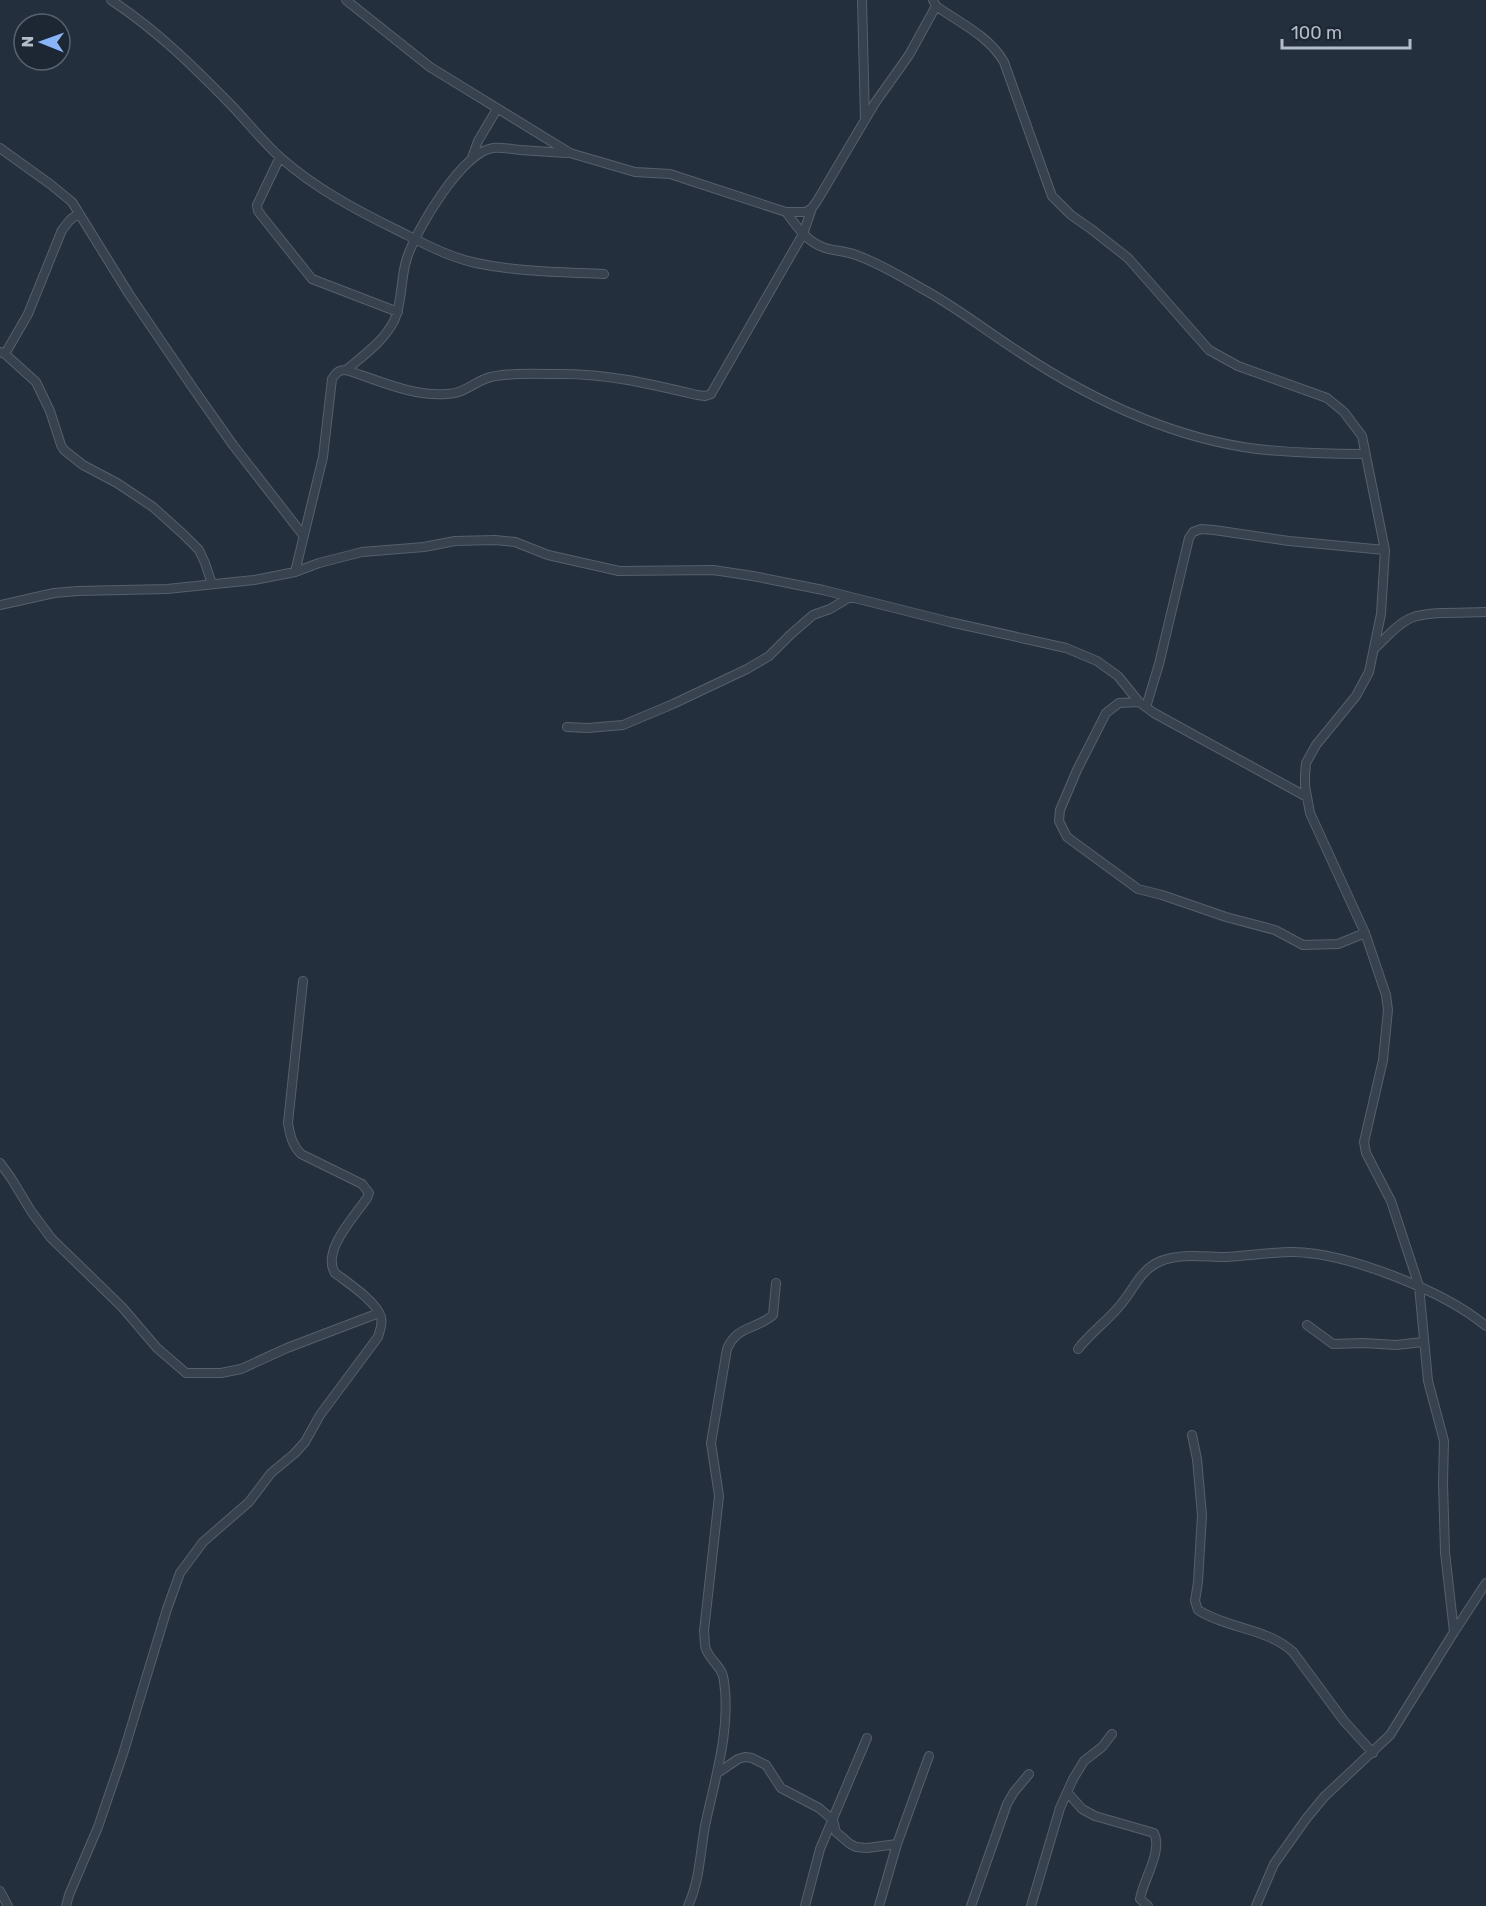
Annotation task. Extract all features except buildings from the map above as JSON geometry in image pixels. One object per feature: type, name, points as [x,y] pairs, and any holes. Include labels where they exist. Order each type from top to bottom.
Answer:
[{"type":"street","points":[[111,0],[166,41],[280,157],[316,185],[351,207],[452,256],[484,265],[604,274]]},
{"type":"street","points":[[346,0],[430,67],[570,153]]},
{"type":"street","points":[[862,0],[865,120]]},
{"type":"street","points":[[346,370],[410,391],[431,394],[450,394],[468,389],[485,379],[496,376],[560,374],[610,377],[697,395],[711,394],[803,234],[812,208],[875,103],[909,55],[935,3],[988,41],[1004,62],[1048,185],[1060,205],[1071,216],[1128,258],[1209,350],[1238,366],[1327,398],[1344,412],[1362,436],[1381,524],[1385,550],[1381,615],[1369,672],[1356,696],[1309,756],[1305,775],[1310,813],[1365,933],[1386,995],[1388,1010],[1383,1060],[1364,1138],[1365,1148],[1388,1193],[1419,1286],[1428,1381],[1444,1441],[1445,1552],[1454,1632]]},
{"type":"street","points":[[472,158],[478,141],[497,109]]},
{"type":"street","points":[[0,148],[72,202],[129,294],[201,400],[303,535]]},
{"type":"street","points":[[295,572],[323,457],[333,379],[337,372],[346,370],[369,352],[392,324],[398,312],[401,284],[415,239],[423,223],[457,173],[472,158],[491,148],[570,153],[634,172],[670,174],[786,212],[806,212],[812,208]]},
{"type":"street","points":[[280,157],[257,204],[261,215],[312,279],[398,312]]},
{"type":"street","points":[[786,212],[803,234],[813,242],[826,248],[854,254],[931,293],[1045,368],[1131,414],[1203,438],[1256,449],[1365,454]]},
{"type":"street","points":[[79,213],[62,230],[28,314],[3,353],[36,382],[50,411],[64,450],[83,465],[117,483],[153,507],[183,534],[199,550],[206,562],[212,584]]},
{"type":"street","points":[[1142,704],[1159,664],[1189,538],[1193,532],[1215,530],[1290,541],[1385,550]]},
{"type":"street","points":[[0,605],[54,593],[100,589],[167,588],[262,579],[295,572],[319,562],[362,552],[424,547],[471,540],[515,542],[548,555],[619,571],[714,570],[849,597],[1066,648],[1097,661],[1118,676],[1142,704],[1163,718],[1307,797]]},
{"type":"street","points":[[567,727],[623,725],[673,704],[770,656],[813,615],[830,609],[849,597]]},
{"type":"street","points":[[1375,649],[1399,625],[1411,618],[1486,612]]},
{"type":"street","points":[[1142,704],[1114,706],[1106,713],[1095,732],[1060,810],[1059,821],[1067,837],[1138,889],[1275,930],[1303,945],[1338,944],[1365,933]]},
{"type":"street","points":[[66,1906],[98,1827],[180,1574],[203,1542],[249,1502],[271,1473],[305,1442],[320,1415],[378,1337],[381,1327],[379,1313],[361,1293],[335,1273],[330,1260],[339,1238],[367,1198],[368,1190],[362,1184],[301,1154],[295,1148],[290,1136],[288,1123],[303,981]]},
{"type":"street","points":[[0,1163],[51,1238],[122,1307],[157,1348],[186,1373],[221,1373],[241,1369],[287,1348],[379,1313]]},
{"type":"street","points":[[1078,1349],[1123,1303],[1136,1280],[1146,1270],[1161,1261],[1172,1258],[1252,1256],[1292,1252],[1336,1258],[1419,1286],[1464,1309],[1486,1326]]},
{"type":"street","points":[[688,1906],[699,1874],[705,1827],[719,1772],[726,1722],[724,1678],[720,1668],[706,1649],[704,1631],[719,1496],[711,1443],[727,1349],[738,1333],[773,1315],[776,1282]]},
{"type":"street","points":[[1307,1325],[1329,1343],[1335,1345],[1362,1343],[1396,1345],[1423,1342]]},
{"type":"street","points":[[1192,1435],[1197,1459],[1202,1515],[1195,1601],[1198,1610],[1220,1621],[1284,1644],[1293,1652],[1344,1721],[1372,1753]]},
{"type":"street","points":[[1256,1906],[1274,1864],[1306,1819],[1324,1797],[1390,1735],[1486,1583]]},
{"type":"street","points":[[1031,1906],[1060,1808],[1084,1761],[1102,1747],[1113,1734]]},
{"type":"street","points":[[805,1906],[820,1849],[867,1738]]},
{"type":"street","points":[[879,1906],[897,1844],[928,1756]]},
{"type":"street","points":[[719,1772],[738,1759],[752,1758],[766,1765],[781,1788],[810,1802],[833,1820],[836,1832],[843,1840],[856,1847],[867,1848],[897,1844]]},
{"type":"street","points":[[971,1906],[1007,1804],[1029,1774]]},
{"type":"street","points":[[1068,1793],[1082,1809],[1095,1816],[1154,1833],[1157,1840],[1156,1850],[1140,1899],[1148,1906]]},
{"type":"street","points":[[0,1891],[8,1906]]}]
